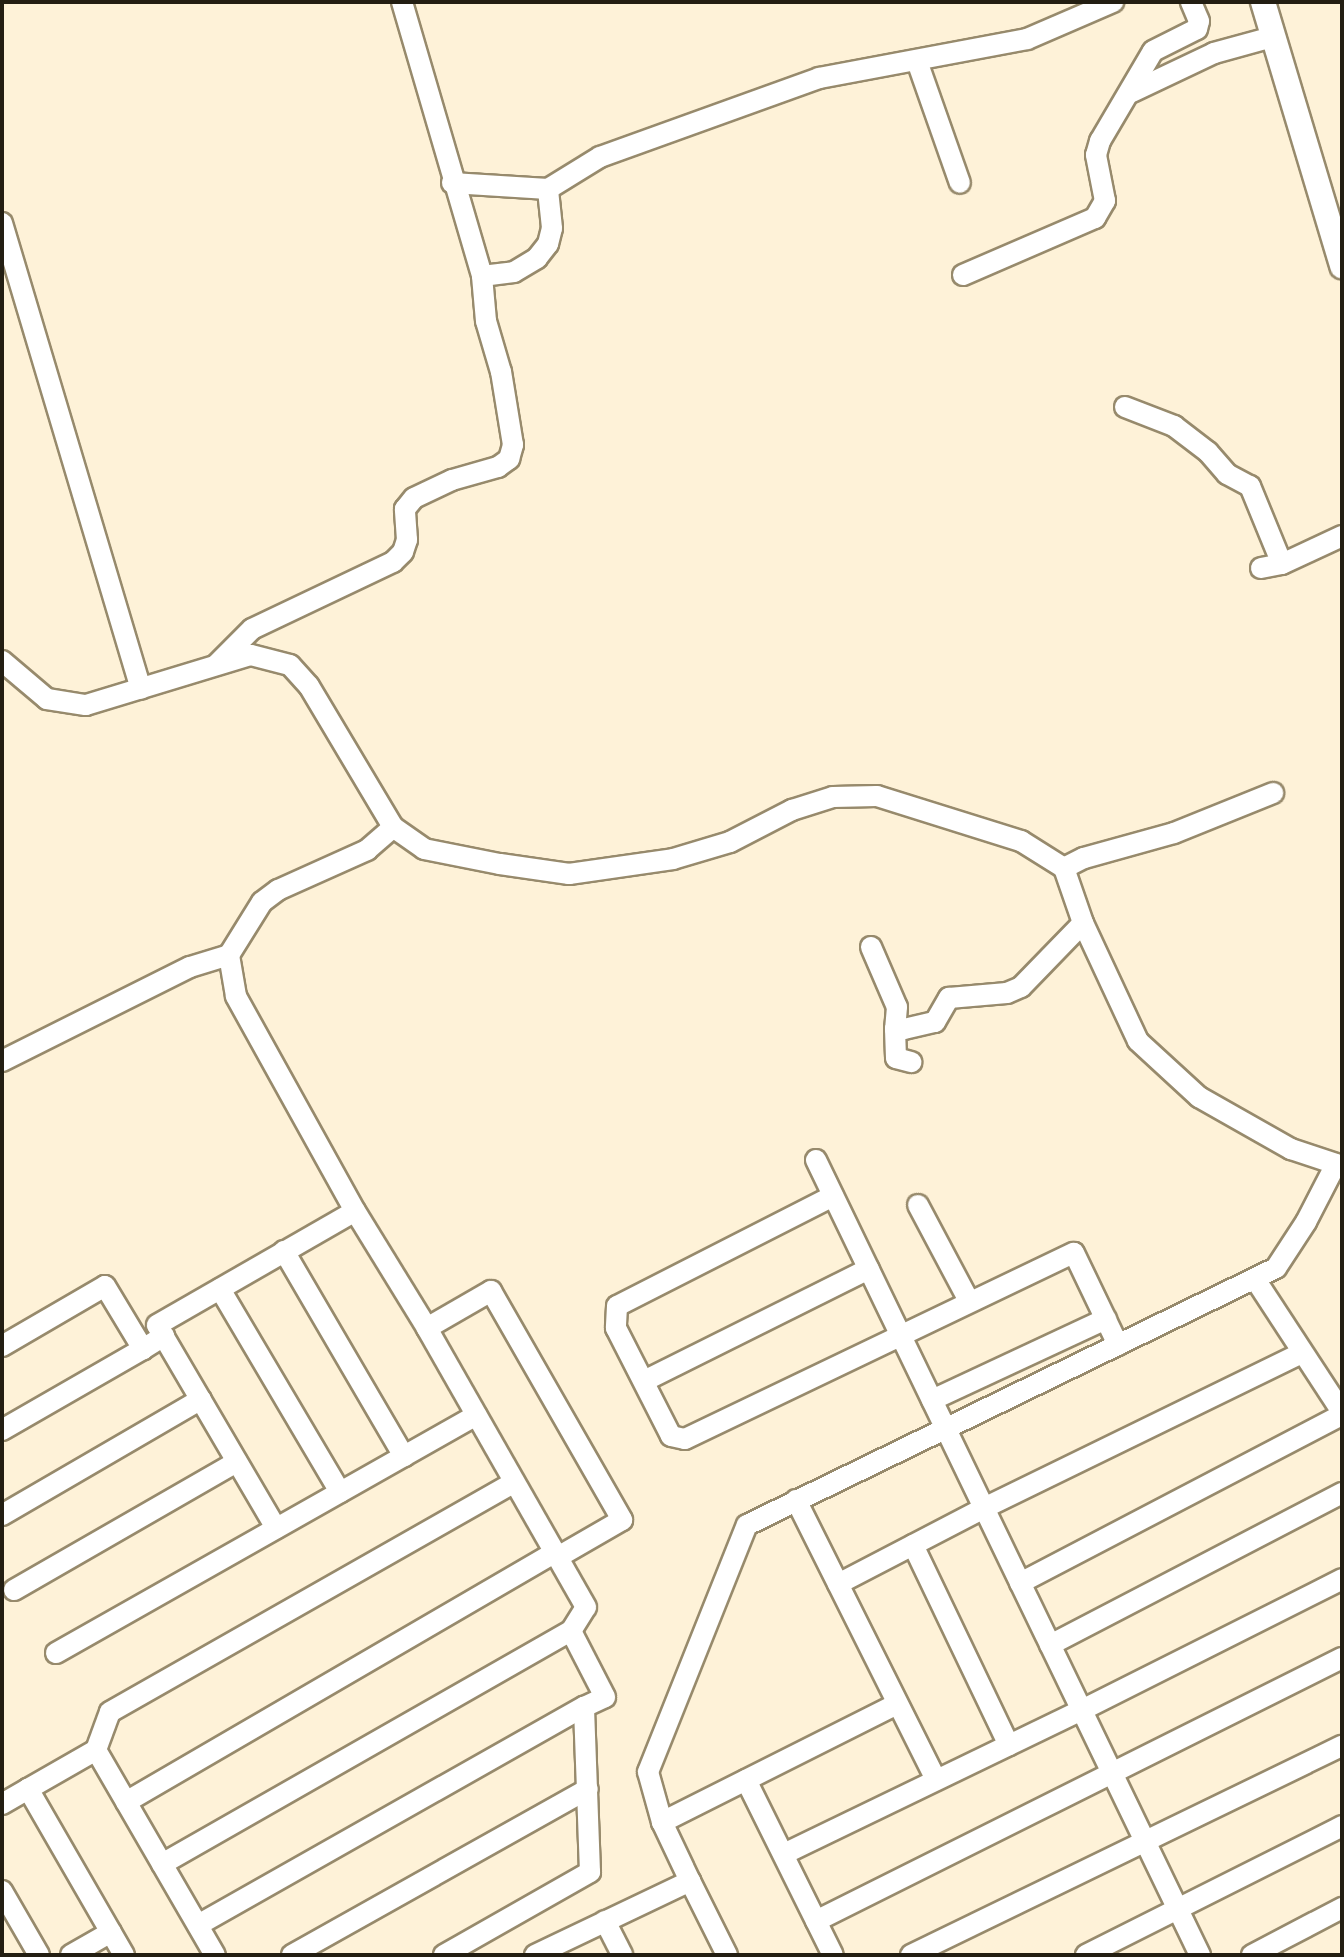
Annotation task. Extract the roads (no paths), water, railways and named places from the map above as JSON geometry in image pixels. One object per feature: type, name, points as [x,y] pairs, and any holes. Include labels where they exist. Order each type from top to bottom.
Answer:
[{"type":"main road","points":[[1263,2],[1341,263]]},
{"type":"street","points":[[212,669],[252,629],[393,562],[403,552],[407,540],[405,509],[414,498],[452,480],[498,467],[509,459],[513,445],[501,372],[486,321],[482,276],[452,183],[402,2]]},
{"type":"street","points":[[452,183],[548,189],[600,157],[746,102],[819,78],[1027,39],[1113,2]]},
{"type":"street","points":[[963,275],[1095,218],[1102,210],[1105,195],[1097,149],[1153,51],[1197,29],[1199,21],[1191,2]]},
{"type":"street","points":[[1132,92],[1214,53],[1272,37]]},
{"type":"street","points":[[917,61],[960,183]]},
{"type":"street","points":[[482,276],[514,272],[537,258],[548,244],[552,228],[548,189]]},
{"type":"street","points":[[2,223],[141,689]]},
{"type":"street","points":[[1125,407],[1174,426],[1208,452],[1227,474],[1250,486],[1282,564]]},
{"type":"street","points":[[1261,568],[1282,564],[1342,536]]},
{"type":"street","points":[[2,661],[47,699],[86,705],[251,655],[290,665],[309,686],[393,827],[424,849],[569,874],[673,859],[730,842],[792,810],[833,797],[877,796],[1021,841],[1064,868],[1083,923],[1138,1041],[1199,1097],[1291,1149],[1339,1165],[1276,1268],[747,1525],[648,1772],[662,1822],[727,1955]]},
{"type":"street","points":[[1064,868],[1084,858],[1174,833],[1273,793]]},
{"type":"street","points":[[2,1061],[190,967],[229,955],[262,902],[278,890],[367,850],[393,827]]},
{"type":"street","points":[[895,1029],[935,1022],[949,998],[1007,993],[1021,987],[1083,923]]},
{"type":"street","points":[[871,947],[897,1007],[896,1058],[911,1062]]},
{"type":"street","points":[[162,1864],[571,1631],[586,1607],[427,1328],[355,1211],[236,996],[229,955]]},
{"type":"street","points":[[816,1160],[1200,1955]]},
{"type":"street","points":[[833,1196],[617,1306],[616,1328],[668,1432],[680,1440],[1074,1253],[1118,1345]]},
{"type":"street","points":[[918,1205],[969,1301]]},
{"type":"street","points":[[276,1528],[157,1325],[355,1211]]},
{"type":"street","points":[[284,1251],[404,1456]]},
{"type":"street","points":[[644,1381],[869,1269]]},
{"type":"street","points":[[1020,1583],[1342,1413],[1255,1279]]},
{"type":"street","points":[[2,1346],[105,1286],[143,1349]]},
{"type":"street","points":[[220,1289],[340,1492]]},
{"type":"street","points":[[126,1802],[557,1554],[622,1520],[491,1291],[427,1328]]},
{"type":"street","points":[[932,1400],[1106,1319]]},
{"type":"street","points":[[2,1430],[164,1336]]},
{"type":"street","points":[[838,1584],[984,1508],[1302,1353]]},
{"type":"street","points":[[2,1515],[201,1399]]},
{"type":"street","points":[[56,1653],[476,1415]]},
{"type":"street","points":[[14,1590],[237,1462]]},
{"type":"street","points":[[215,1955],[96,1750],[100,1731],[110,1712],[513,1483]]},
{"type":"street","points":[[1050,1645],[1342,1493]]},
{"type":"street","points":[[796,1500],[895,1705],[936,1779]]},
{"type":"street","points":[[913,1545],[1009,1745]]},
{"type":"street","points":[[784,1854],[1082,1710],[1342,1579]]},
{"type":"street","points":[[198,1925],[605,1697],[571,1631]]},
{"type":"street","points":[[816,1921],[1342,1658]]},
{"type":"street","points":[[662,1822],[895,1705]]},
{"type":"street","points":[[444,1955],[590,1872],[584,1707]]},
{"type":"street","points":[[911,1955],[1342,1746]]},
{"type":"street","points":[[2,1804],[96,1750]]},
{"type":"street","points":[[746,1780],[833,1955]]},
{"type":"street","points":[[28,1789],[124,1955]]},
{"type":"street","points":[[292,1955],[588,1789]]},
{"type":"street","points":[[1086,1955],[1342,1826]]},
{"type":"street","points":[[535,1955],[690,1881]]},
{"type":"street","points":[[2,1891],[39,1955]]},
{"type":"street","points":[[1252,1955],[1342,1908]]},
{"type":"street","points":[[605,1921],[622,1955]]},
{"type":"street","points":[[71,1955],[111,1932]]}]
